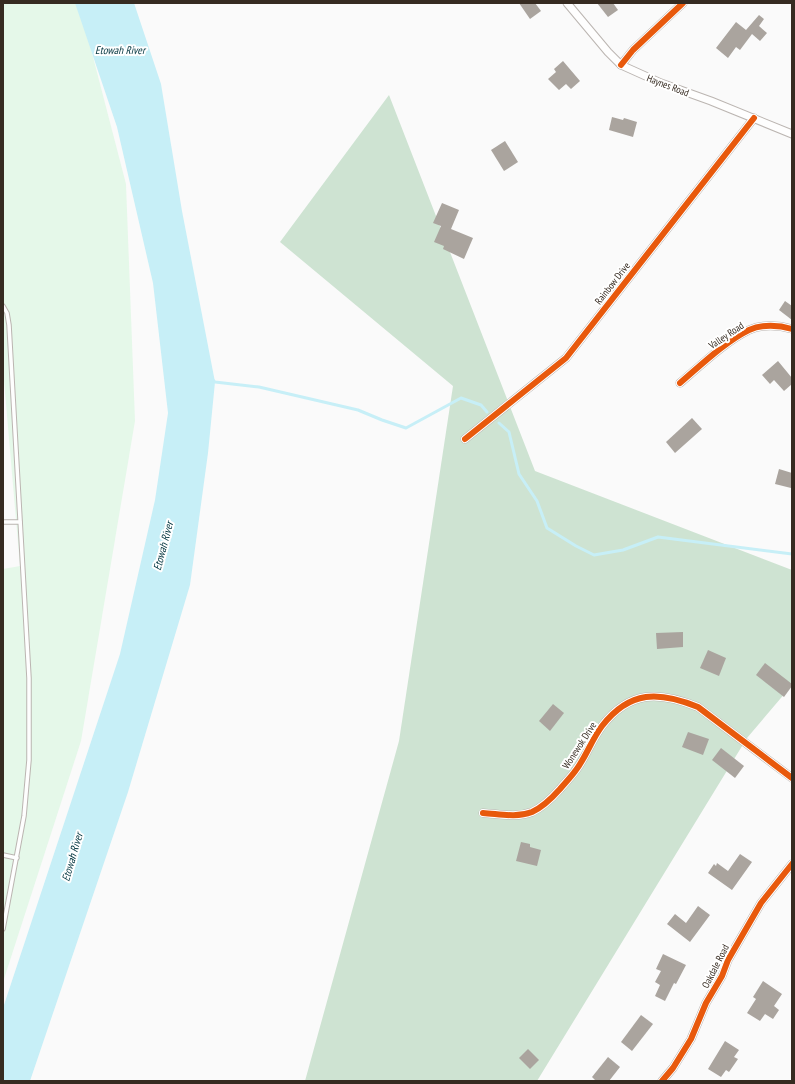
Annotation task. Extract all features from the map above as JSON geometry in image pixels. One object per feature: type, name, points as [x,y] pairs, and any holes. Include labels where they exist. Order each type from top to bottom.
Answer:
[{"type":"street","name":"Haynes Road","points":[[567,3],[608,52],[621,65],[661,83],[711,101],[792,134]]},
{"type":"street","points":[[621,65],[633,50],[683,3]]},
{"type":"street","name":"Rainbow Drive","points":[[465,439],[566,358],[754,118]]},
{"type":"street","name":"Valley Road","points":[[680,383],[729,343],[750,330],[771,326],[783,326],[792,329]]},
{"type":"street","name":"Wonewok Drive","points":[[483,812],[514,816],[532,812],[546,803],[577,769],[602,726],[616,711],[626,703],[639,698],[654,696],[671,698],[698,707],[792,778]]},
{"type":"street","name":"Oakdale Road","points":[[662,1081],[673,1068],[691,1039],[706,1003],[722,976],[728,960],[761,903],[792,864]]},
{"type":"lane","points":[[3,306],[7,313],[9,325],[29,678],[29,760],[24,816],[3,929]]},
{"type":"lane","points":[[3,522],[20,522]]},
{"type":"lane","points":[[3,855],[17,858]]},
{"type":"green space","points":[[3,3],[79,3],[126,184],[135,421],[81,741],[3,982],[3,569],[20,566],[3,369]]},
{"type":"green space","points":[[389,95],[535,471],[792,570],[792,685],[747,738],[537,1081],[305,1081],[399,741],[453,386],[280,242]]},
{"type":"water","name":"Etowah River","points":[[75,3],[134,3],[161,84],[182,211],[215,382],[208,453],[190,585],[128,792],[30,1081],[3,1081],[3,1008],[120,654],[155,500],[168,413],[153,283],[117,127]]},
{"type":"building","points":[[519,3],[535,3],[541,11],[530,19]]},
{"type":"building","points":[[597,3],[613,3],[618,10],[608,17]]},
{"type":"building","points":[[759,15],[764,19],[759,26],[767,33],[760,41],[752,34],[740,50],[736,47],[728,58],[716,48],[736,22],[746,30]]},
{"type":"building","points":[[563,61],[580,81],[571,89],[566,84],[559,90],[548,79],[556,72],[554,69]]},
{"type":"building","points":[[612,117],[623,120],[624,118],[637,122],[633,137],[609,130]]},
{"type":"building","points":[[505,141],[518,162],[504,171],[491,150]]},
{"type":"building","points":[[442,203],[459,210],[451,229],[473,238],[464,259],[443,249],[444,246],[434,242],[441,226],[433,223]]},
{"type":"building","points":[[785,301],[792,306],[792,320],[779,310]]},
{"type":"building","points":[[778,361],[792,378],[792,384],[784,391],[774,380],[770,384],[762,375]]},
{"type":"building","points":[[692,418],[702,429],[675,453],[666,442]]},
{"type":"building","points":[[779,469],[792,473],[791,488],[775,484]]},
{"type":"building","points":[[683,632],[683,647],[657,649],[656,633]]},
{"type":"building","points":[[708,650],[726,658],[719,676],[700,668]]},
{"type":"building","points":[[765,663],[792,684],[784,697],[756,675]]},
{"type":"building","points":[[553,704],[564,713],[550,731],[539,721]]},
{"type":"building","points":[[688,732],[709,739],[703,755],[682,747]]},
{"type":"building","points":[[721,748],[744,766],[735,778],[712,760]]},
{"type":"building","points":[[521,842],[530,844],[530,847],[541,850],[537,866],[516,861]]},
{"type":"building","points":[[740,854],[752,862],[732,890],[708,873],[714,864],[716,866],[717,863],[728,871]]},
{"type":"building","points":[[698,906],[710,915],[690,942],[667,924],[675,914],[686,923]]},
{"type":"building","points":[[663,954],[686,965],[676,984],[674,983],[665,1001],[655,996],[660,985],[655,982],[661,971],[656,969]]},
{"type":"building","points":[[763,981],[782,994],[774,1006],[779,1010],[773,1019],[765,1014],[760,1021],[747,1013],[756,999],[753,997]]},
{"type":"building","points":[[641,1015],[653,1024],[632,1051],[621,1042]]},
{"type":"building","points":[[725,1041],[739,1050],[734,1057],[738,1059],[729,1072],[726,1070],[721,1077],[708,1069]]},
{"type":"building","points":[[528,1049],[539,1060],[530,1069],[519,1058]]},
{"type":"building","points":[[608,1057],[620,1067],[609,1081],[596,1081],[592,1077]]},
{"type":"waterway","points":[[213,380],[215,382],[259,387],[358,410],[406,428],[461,398],[481,405],[487,412]]},
{"type":"waterway","points":[[499,423],[509,432],[519,474],[537,501],[547,528],[594,555],[623,550],[658,537],[792,554]]},
{"type":"cycle path","points":[[621,65],[633,50],[683,3]]},
{"type":"cycle path","points":[[465,439],[566,358],[754,118]]},
{"type":"cycle path","points":[[680,383],[722,347],[749,330],[770,326],[792,329]]},
{"type":"cycle path","points":[[483,813],[520,815],[540,808],[554,796],[574,773],[598,731],[613,714],[634,700],[646,697],[658,696],[670,698],[698,707],[792,778]]},
{"type":"cycle path","points":[[662,1081],[673,1068],[691,1039],[706,1003],[722,976],[728,960],[761,903],[792,864]]}]
